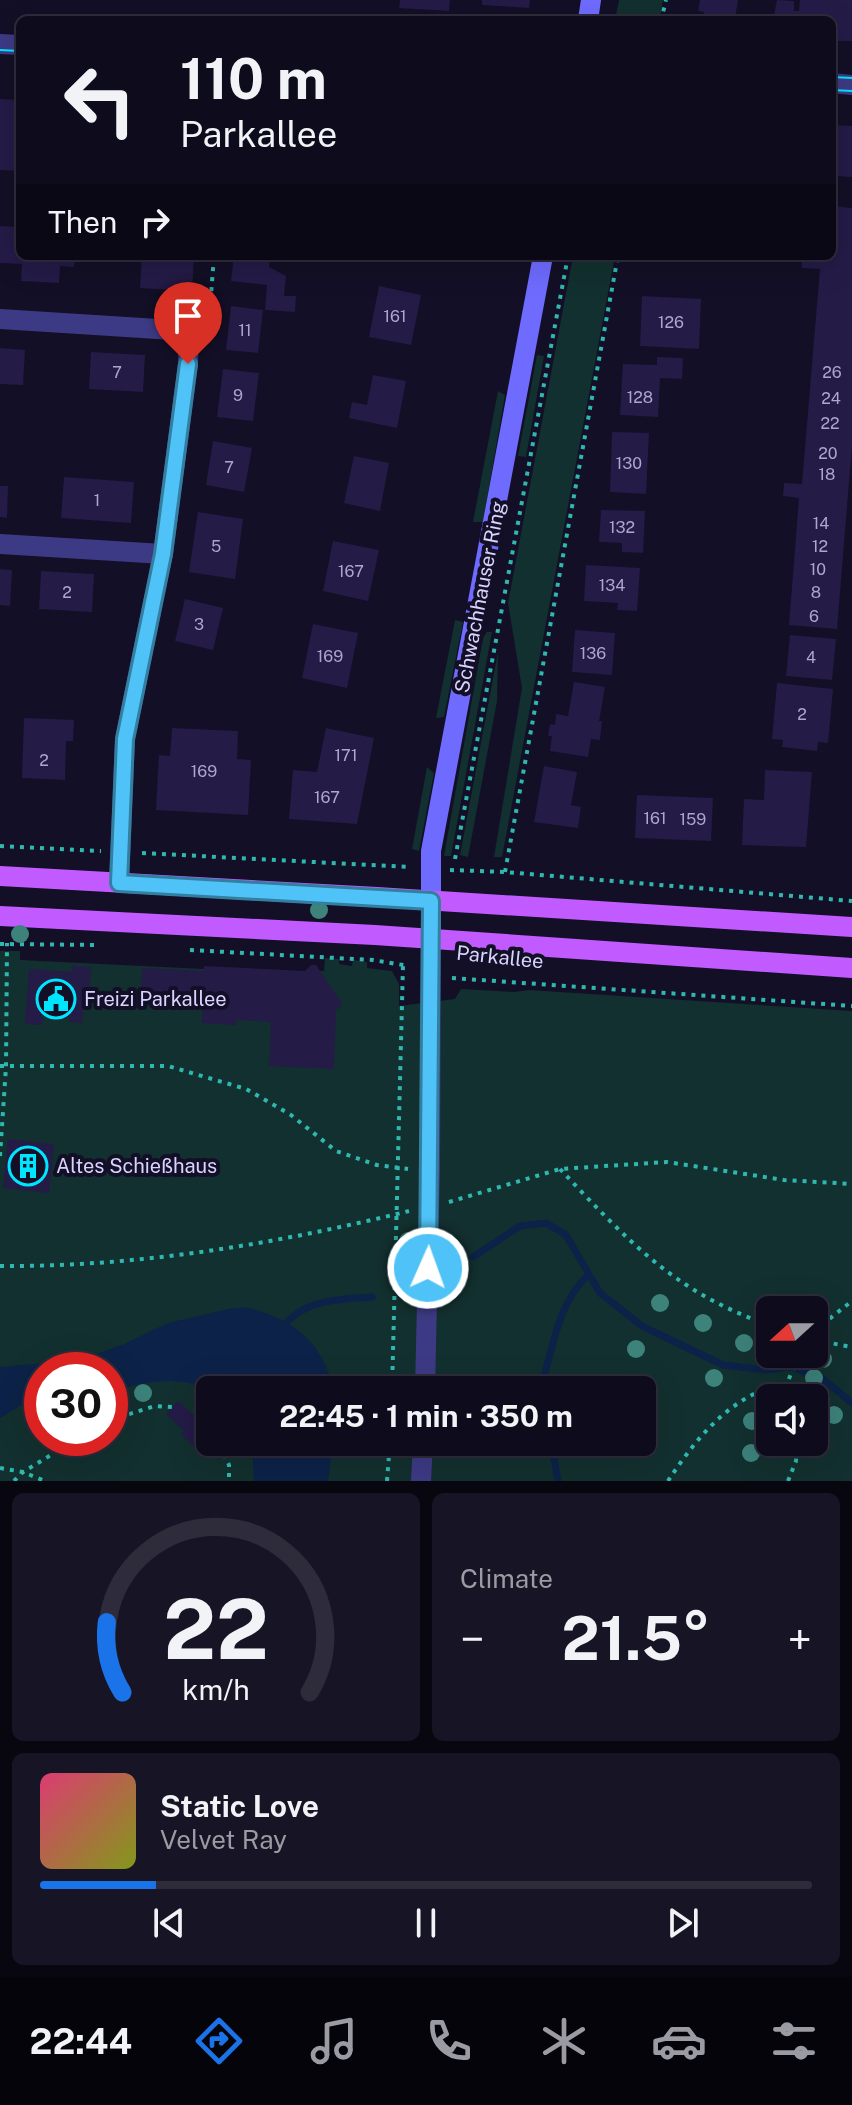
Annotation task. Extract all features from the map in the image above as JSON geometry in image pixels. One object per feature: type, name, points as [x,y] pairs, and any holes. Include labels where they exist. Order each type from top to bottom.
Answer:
[{"type":"main road","name":"Schwachhauser Ring","points":[[431,940],[431,851],[542,260]]},
{"type":"main road","points":[[0,876],[852,927]]},
{"type":"main road","name":"Parkallee","points":[[0,916],[852,968]]},
{"type":"street","points":[[0,319],[189,331],[188,364],[163,554],[125,739],[119,883]]},
{"type":"street","points":[[0,544],[163,554]]},
{"type":"street","points":[[852,917],[852,927]]},
{"type":"street","points":[[425,1376],[430,1207],[431,940]]},
{"type":"street","points":[[421,1481],[422,1456]]},
{"type":"path","points":[[189,331],[209,322],[214,260]]},
{"type":"path","name":"Schwachhauser Ring","points":[[452,871],[567,260]]},
{"type":"path","points":[[505,872],[617,260]]},
{"type":"path","points":[[0,846],[505,872],[852,901]]},
{"type":"path","points":[[0,944],[106,945]]},
{"type":"path","name":"Parkallee","points":[[183,949],[373,960],[430,970],[453,979],[850,1005]]},
{"type":"path","points":[[0,1156],[6,962]]},
{"type":"path","points":[[392,1376],[403,965]]},
{"type":"path","points":[[850,1005],[852,1012]]},
{"type":"path","points":[[3,1066],[168,1066],[246,1089],[291,1115],[336,1151],[377,1165],[430,1169]]},
{"type":"path","points":[[0,1266],[43,1266],[188,1252],[290,1238],[430,1207],[560,1169],[667,1162],[784,1180],[852,1184]]},
{"type":"path","points":[[560,1169],[611,1221],[680,1281],[731,1311],[756,1321]]},
{"type":"path","points":[[828,1320],[852,1301]]},
{"type":"path","points":[[828,1343],[852,1347]]},
{"type":"path","points":[[668,1481],[692,1444],[730,1411],[756,1394]]},
{"type":"path","points":[[128,1414],[155,1406],[172,1407]]},
{"type":"path","points":[[14,1481],[49,1456]]},
{"type":"path","points":[[225,1456],[229,1465],[229,1481]]},
{"type":"path","points":[[387,1481],[389,1456]]},
{"type":"path","points":[[788,1481],[796,1456]]},
{"type":"path","points":[[0,1468],[23,1472],[45,1481]]},
{"type":"green space","points":[[619,0],[663,0],[660,16],[616,16]]},
{"type":"green space","points":[[572,260],[614,260],[502,857],[494,857],[522,688],[508,603]]},
{"type":"green space","points":[[537,355],[544,356],[526,457],[518,456]]},
{"type":"green space","points":[[498,391],[505,395],[483,522],[473,522]]},
{"type":"green space","points":[[455,620],[463,622],[444,717],[436,718]]},
{"type":"green space","points":[[487,632],[492,632],[451,856],[444,856],[483,638]]},
{"type":"green space","points":[[498,652],[497,701],[468,857],[460,855]]},
{"type":"green space","points":[[427,767],[434,773],[419,851],[412,849]]},
{"type":"green space","points":[[0,951],[20,951],[20,960],[309,974],[310,970],[324,971],[325,958],[339,959],[339,964],[352,966],[353,960],[367,962],[367,968],[392,971],[399,984],[399,1006],[455,999],[461,989],[529,990],[852,1011],[852,1481],[0,1481]]},
{"type":"water","points":[[246,1307],[292,1326],[313,1345],[330,1376],[196,1376],[196,1385],[173,1381],[128,1387],[128,1352],[102,1352],[168,1323]]},
{"type":"water","points":[[24,1365],[24,1404],[0,1418],[0,1367]]},
{"type":"water","points":[[253,1456],[331,1456],[328,1481],[254,1481]]},
{"type":"building","points":[[400,0],[450,0],[449,11],[399,8]]},
{"type":"building","points":[[482,0],[530,0],[529,8],[482,5]]},
{"type":"building","points":[[700,0],[738,0],[735,16],[704,16],[704,12],[698,11]]},
{"type":"building","points":[[777,0],[794,1],[794,11],[799,11],[800,0],[852,0],[852,41],[836,41],[836,16],[774,16]]},
{"type":"building","points":[[0,99],[16,100],[16,171],[0,170]]},
{"type":"building","points":[[836,125],[852,126],[852,177],[837,176]]},
{"type":"building","points":[[836,206],[852,208],[852,446],[837,629],[789,625],[799,498],[783,496],[784,483],[802,484],[820,269],[802,268],[802,260],[836,260]]},
{"type":"building","points":[[0,226],[16,227],[16,260],[75,260],[74,267],[60,266],[59,283],[21,281],[22,264],[0,263]]},
{"type":"building","points":[[142,260],[194,260],[192,291],[140,288]]},
{"type":"building","points":[[234,260],[270,260],[269,267],[286,276],[284,296],[296,296],[295,312],[265,310],[267,285],[231,281]]},
{"type":"building","points":[[379,286],[421,295],[411,345],[369,337]]},
{"type":"building","points":[[642,296],[701,299],[699,349],[640,346]]},
{"type":"building","points":[[231,306],[263,310],[258,353],[226,350]]},
{"type":"building","points":[[0,348],[25,350],[23,385],[0,384]]},
{"type":"building","points":[[91,352],[145,355],[143,392],[89,389]]},
{"type":"building","points":[[657,357],[683,358],[682,379],[660,378],[658,417],[620,415],[623,364],[657,365]]},
{"type":"building","points":[[223,369],[259,373],[253,421],[217,417]]},
{"type":"building","points":[[373,375],[406,381],[397,428],[349,418],[352,402],[367,405]]},
{"type":"building","points":[[612,432],[649,433],[646,494],[610,492]]},
{"type":"building","points":[[213,441],[252,448],[244,492],[206,485]]},
{"type":"building","points":[[354,456],[389,463],[380,511],[344,503]]},
{"type":"building","points":[[64,477],[134,482],[131,523],[61,518]]},
{"type":"building","points":[[0,486],[8,486],[7,518],[0,517]]},
{"type":"building","points":[[601,510],[645,511],[643,553],[622,552],[622,543],[599,542]]},
{"type":"building","points":[[198,512],[243,519],[235,579],[189,572]]},
{"type":"building","points":[[333,541],[379,550],[368,601],[323,591]]},
{"type":"building","points":[[586,565],[640,568],[637,611],[617,610],[618,603],[584,601]]},
{"type":"building","points":[[0,569],[12,570],[10,606],[0,605]]},
{"type":"building","points":[[41,571],[94,574],[92,612],[39,609]]},
{"type":"building","points":[[185,599],[223,608],[213,650],[175,641]]},
{"type":"building","points":[[313,624],[358,633],[347,688],[302,678]]},
{"type":"building","points":[[575,630],[615,633],[612,675],[572,672]]},
{"type":"building","points":[[790,635],[836,639],[832,680],[786,676]]},
{"type":"building","points":[[574,682],[605,687],[599,721],[602,721],[600,740],[591,739],[588,757],[550,751],[550,724],[555,725],[556,714],[568,716]]},
{"type":"building","points":[[777,683],[833,689],[828,743],[818,742],[817,751],[782,747],[783,740],[772,739]]},
{"type":"building","points":[[24,718],[74,720],[73,741],[66,741],[65,780],[22,778]]},
{"type":"building","points":[[172,728],[238,731],[237,759],[251,760],[248,815],[156,810],[159,755],[170,756]]},
{"type":"building","points":[[326,728],[374,738],[357,824],[289,819],[293,770],[317,772]]},
{"type":"building","points":[[544,766],[577,772],[571,805],[581,807],[578,828],[534,822]]},
{"type":"building","points":[[765,770],[812,772],[806,847],[742,845],[744,799],[764,800]]},
{"type":"building","points":[[637,795],[713,798],[711,841],[635,838]]},
{"type":"building","points":[[316,965],[341,1002],[336,1010],[334,1069],[269,1066],[271,1022],[236,1020],[236,1025],[202,1023],[203,997],[141,994],[142,968],[204,971],[204,966],[305,971]]},
{"type":"building","points":[[72,966],[91,967],[88,1010],[83,1010],[82,1023],[69,1022],[69,1018],[60,1017],[62,999],[43,998],[42,1025],[25,1024],[29,969],[72,972]]},
{"type":"building","name":"Altes Schießhaus","points":[[8,1139],[54,1144],[49,1193],[3,1188]]},
{"type":"building","points":[[178,1401],[196,1415],[196,1448],[181,1435],[184,1431],[166,1414]]},
{"type":"waterway","points":[[473,1257],[520,1226],[546,1223],[566,1235],[600,1293],[642,1326],[723,1365],[767,1370],[791,1367],[822,1378],[852,1403]]},
{"type":"waterway","points":[[544,1376],[564,1311],[588,1275]]},
{"type":"waterway","points":[[281,1330],[289,1320],[310,1306],[334,1300],[372,1297]]},
{"type":"waterway","points":[[554,1456],[558,1481]]},
{"type":"tram line","points":[[0,50],[16,51]]},
{"type":"tram line","points":[[836,77],[852,78]]},
{"type":"tram line","points":[[836,90],[852,91]]},
{"type":"place","name":"Freizi Parkallee","points":[[56,999]]},
{"type":"place","name":"Altes Schießhaus","points":[[28,1166]]},
{"type":"route","points":[[188,364],[163,554],[125,739],[119,883],[431,901],[428,1268]]}]
